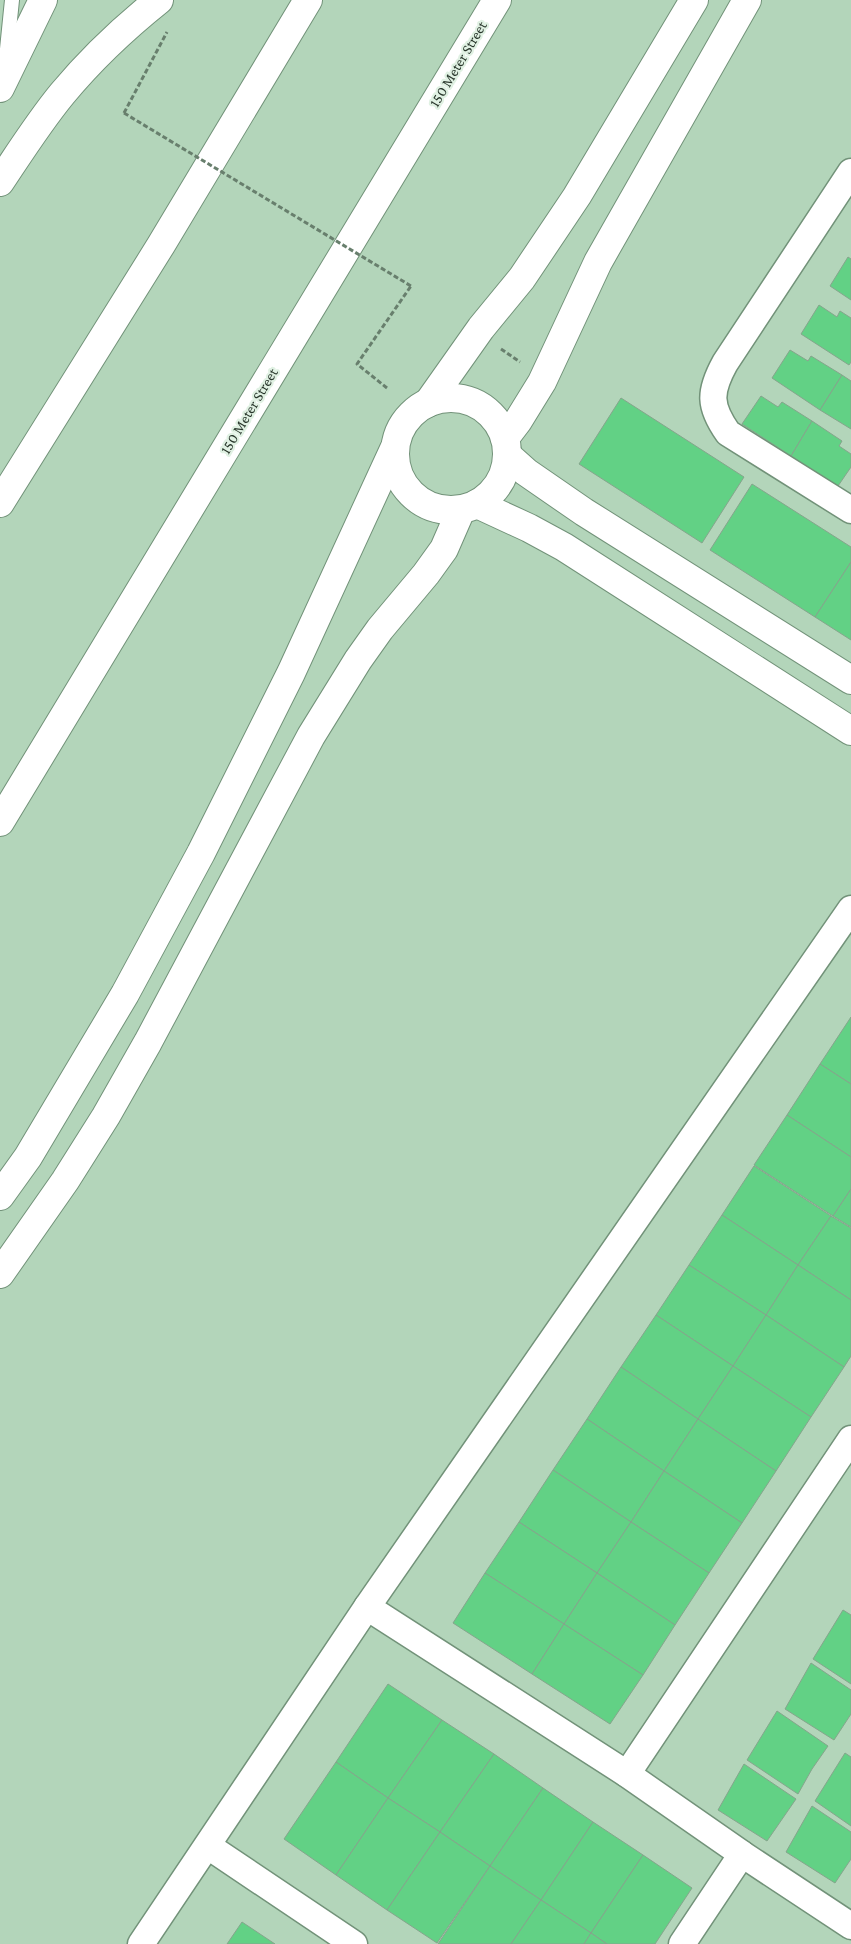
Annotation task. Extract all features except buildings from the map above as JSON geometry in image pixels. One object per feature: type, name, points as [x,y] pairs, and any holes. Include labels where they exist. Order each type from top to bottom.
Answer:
[{"type":"main road","points":[[2,83],[43,0]]},
{"type":"main road","points":[[0,182],[29,138],[62,94],[98,54],[159,0]]},
{"type":"main road","points":[[0,503],[161,245],[308,0]]},
{"type":"main road","name":"150 Meter Street","points":[[0,822],[497,0]]},
{"type":"main road","points":[[428,403],[481,328],[522,278],[577,196],[694,0]]},
{"type":"main road","points":[[394,449],[395,466],[402,483],[413,496],[427,506],[444,511],[469,507],[490,495],[499,484],[505,470],[506,446],[542,382],[598,262],[747,0]]},
{"type":"main road","points":[[0,1196],[28,1158],[125,994],[201,853],[291,673],[394,449],[398,432],[407,417],[420,406],[436,399],[454,397],[470,401],[486,409],[498,422],[506,446],[526,472],[584,512],[851,680]]},
{"type":"main road","points":[[469,507],[529,528],[564,547],[851,731]]},
{"type":"main road","points":[[0,1274],[65,1181],[106,1116],[148,1042],[312,736],[358,660],[380,629],[426,574],[444,549],[469,507]]},
{"type":"street","points":[[851,172],[725,363],[716,380],[713,399],[717,417],[728,433],[851,510]]},
{"type":"street","points":[[142,1944],[367,1607],[851,909]]},
{"type":"street","points":[[627,1774],[851,1439]]},
{"type":"street","points":[[367,1607],[627,1774],[742,1854],[851,1926]]},
{"type":"street","points":[[208,1846],[354,1944]]},
{"type":"street","points":[[682,1944],[742,1854]]},
{"type":"lane","points":[[0,9],[8,0]]},
{"type":"lane","points":[[2,83],[9,11],[12,0]]},
{"type":"path","points":[[151,63],[124,113],[412,286],[357,364],[387,388]]},
{"type":"path","points":[[493,344],[524,364]]}]
